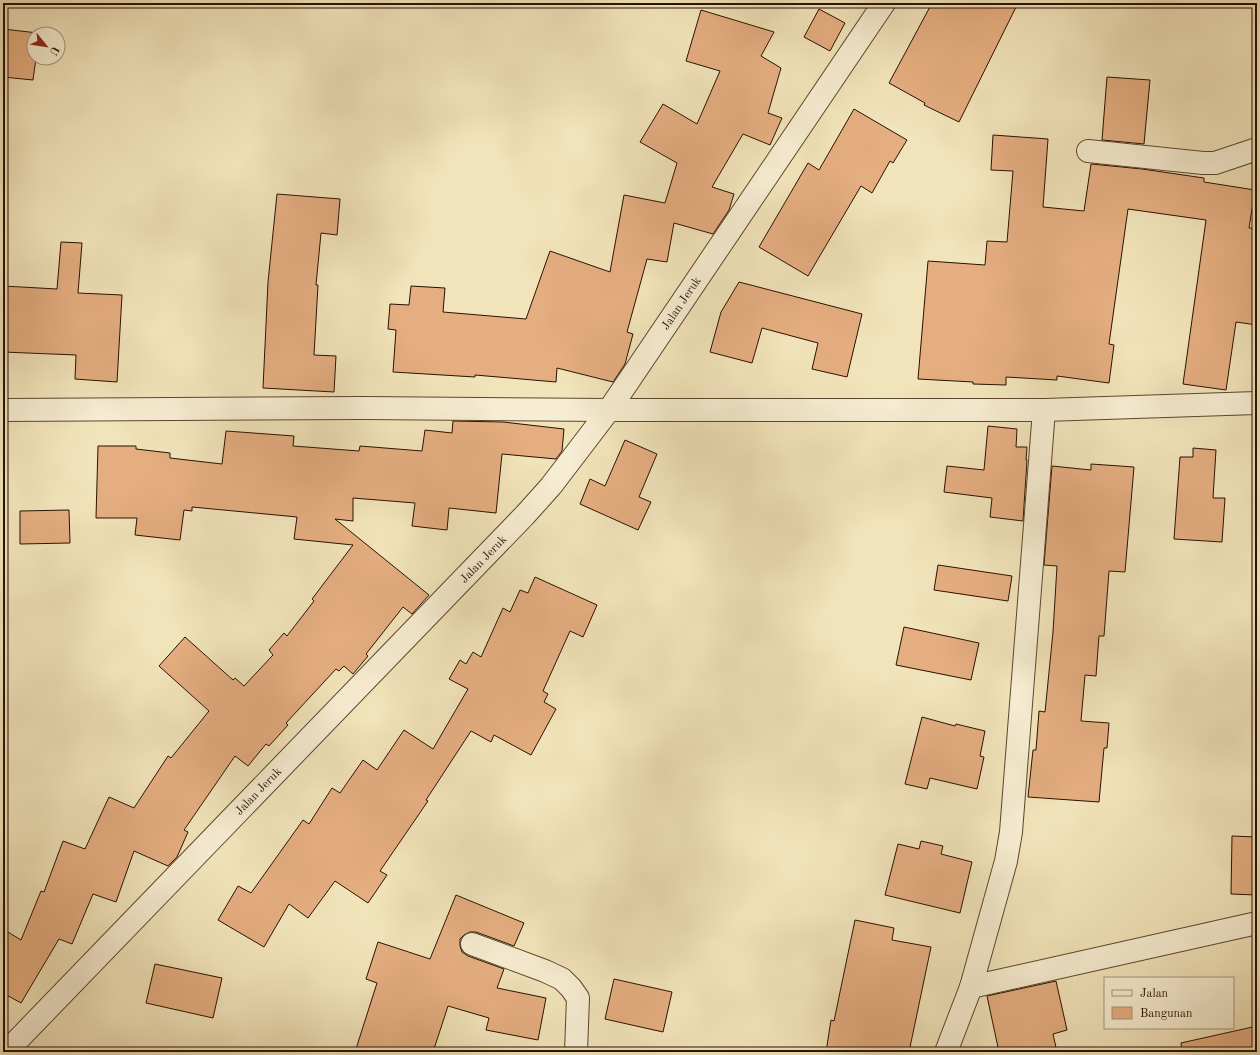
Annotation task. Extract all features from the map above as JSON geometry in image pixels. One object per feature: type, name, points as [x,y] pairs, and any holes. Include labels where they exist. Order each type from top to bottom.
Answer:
[{"type":"street","name":"Jalan Jeruk","points":[[6,1052],[525,515],[550,486],[609,410],[884,3]]},
{"type":"street","points":[[1088,151],[1203,164],[1215,163],[1257,149]]},
{"type":"street","points":[[3,410],[363,408],[609,410],[1044,410],[1257,403]]},
{"type":"street","points":[[946,1052],[971,988],[1006,861],[1011,832],[1044,410]]},
{"type":"street","points":[[971,988],[1257,923]]},
{"type":"street","points":[[472,944],[562,979],[578,998],[576,1052]]},
{"type":"building","points":[[932,3],[1018,3],[959,122],[924,105],[925,103],[889,83]]},
{"type":"building","points":[[819,9],[845,23],[830,51],[804,37]]},
{"type":"building","points":[[701,10],[774,32],[761,56],[781,68],[768,113],[782,118],[770,145],[743,134],[712,187],[734,194],[729,210],[713,234],[674,223],[667,262],[647,259],[627,332],[633,334],[625,364],[613,382],[557,368],[556,382],[475,375],[475,377],[393,372],[396,330],[388,329],[390,304],[409,305],[411,286],[445,288],[443,312],[526,319],[550,251],[610,272],[624,195],[665,203],[677,163],[640,142],[663,104],[697,124],[720,71],[686,61]]},
{"type":"building","points":[[3,29],[26,32],[26,66],[35,66],[33,80],[3,77]]},
{"type":"building","points":[[1107,77],[1150,80],[1144,144],[1102,140]]},
{"type":"building","points":[[854,109],[907,140],[893,163],[890,161],[872,193],[861,186],[808,276],[759,247],[808,163],[819,170]]},
{"type":"building","points":[[993,135],[1048,139],[1043,207],[1084,211],[1091,164],[1142,169],[1204,178],[1204,182],[1255,190],[1249,228],[1257,229],[1257,325],[1236,322],[1226,390],[1183,384],[1206,220],[1128,209],[1109,344],[1114,345],[1109,383],[1057,376],[1057,380],[1006,377],[1006,385],[973,384],[973,382],[918,379],[928,261],[985,265],[987,241],[1007,242],[1013,171],[991,170]]},
{"type":"building","points":[[277,194],[340,199],[337,235],[321,233],[316,285],[318,285],[314,355],[336,356],[334,392],[263,388],[268,282]]},
{"type":"building","points":[[61,242],[82,243],[78,293],[122,295],[117,382],[75,379],[76,355],[3,352],[3,286],[57,289]]},
{"type":"building","points":[[739,282],[862,314],[847,377],[812,369],[818,343],[762,328],[752,363],[710,352],[721,312]]},
{"type":"building","points":[[453,421],[503,422],[564,429],[562,451],[556,459],[502,454],[496,513],[449,508],[447,530],[412,526],[415,503],[353,498],[353,521],[335,519],[429,595],[412,614],[403,607],[366,654],[368,656],[353,674],[344,666],[339,671],[336,669],[286,723],[288,725],[269,746],[266,744],[248,766],[235,756],[184,830],[188,832],[177,857],[168,866],[134,851],[116,902],[93,894],[72,944],[59,939],[21,1003],[3,993],[3,929],[21,940],[41,891],[44,892],[63,841],[85,849],[109,797],[134,808],[168,756],[171,758],[209,711],[159,666],[185,637],[233,680],[235,678],[244,686],[273,655],[269,650],[284,633],[287,636],[314,601],[312,599],[353,545],[294,539],[297,517],[192,507],[192,511],[184,510],[180,540],[135,535],[137,518],[96,518],[98,446],[136,446],[136,449],[170,453],[170,458],[222,464],[226,431],[294,436],[293,446],[359,451],[360,446],[422,451],[425,430],[452,433]]},
{"type":"building","points":[[988,426],[1017,429],[1016,447],[1027,447],[1023,521],[990,517],[992,498],[944,492],[947,466],[984,470]]},
{"type":"building","points":[[625,440],[657,454],[639,497],[651,502],[638,530],[580,504],[590,479],[605,486]]},
{"type":"building","points":[[1193,448],[1216,450],[1213,498],[1225,498],[1222,542],[1174,539],[1180,457],[1193,457]]},
{"type":"building","points":[[1091,464],[1134,467],[1125,572],[1109,571],[1104,636],[1099,636],[1096,676],[1085,675],[1081,721],[1109,723],[1107,748],[1104,748],[1099,802],[1028,797],[1033,750],[1036,750],[1039,711],[1045,712],[1053,632],[1057,566],[1044,565],[1052,466],[1091,470]]},
{"type":"building","points":[[69,510],[70,543],[20,544],[20,511]]},
{"type":"building","points":[[938,565],[1012,576],[1008,601],[934,590]]},
{"type":"building","points":[[535,577],[597,605],[583,637],[570,631],[543,691],[548,694],[544,702],[556,709],[531,755],[494,735],[491,742],[471,731],[426,800],[428,801],[380,871],[387,875],[368,903],[335,881],[308,918],[289,904],[264,947],[218,920],[238,886],[251,893],[303,820],[309,824],[332,788],[340,793],[363,760],[377,770],[404,730],[433,749],[468,689],[449,679],[460,660],[466,664],[473,652],[481,657],[503,608],[510,612],[520,590],[528,593]]},
{"type":"building","points":[[904,627],[979,643],[971,680],[896,665]]},
{"type":"building","points":[[922,717],[955,726],[956,724],[985,731],[980,756],[984,757],[977,789],[930,778],[927,789],[905,784]]},
{"type":"building","points":[[1232,836],[1257,837],[1256,895],[1231,894]]},
{"type":"building","points":[[921,841],[943,846],[941,854],[972,862],[960,913],[885,895],[898,844],[919,849]]},
{"type":"building","points":[[456,895],[524,923],[514,946],[476,932],[470,932],[460,939],[460,946],[462,952],[468,956],[504,969],[497,988],[546,998],[538,1040],[486,1030],[489,1018],[448,1006],[433,1052],[355,1052],[377,983],[366,979],[378,942],[430,959]]},
{"type":"building","points":[[855,920],[894,928],[892,940],[931,947],[909,1052],[826,1052],[831,1020],[834,1021]]},
{"type":"building","points":[[155,964],[222,978],[213,1018],[146,1003]]},
{"type":"building","points":[[614,979],[672,992],[663,1032],[605,1019]]},
{"type":"building","points":[[1056,981],[1067,1030],[1053,1034],[1057,1052],[999,1052],[987,996]]},
{"type":"building","points":[[1257,1026],[1257,1052],[1182,1052],[1181,1043]]}]
